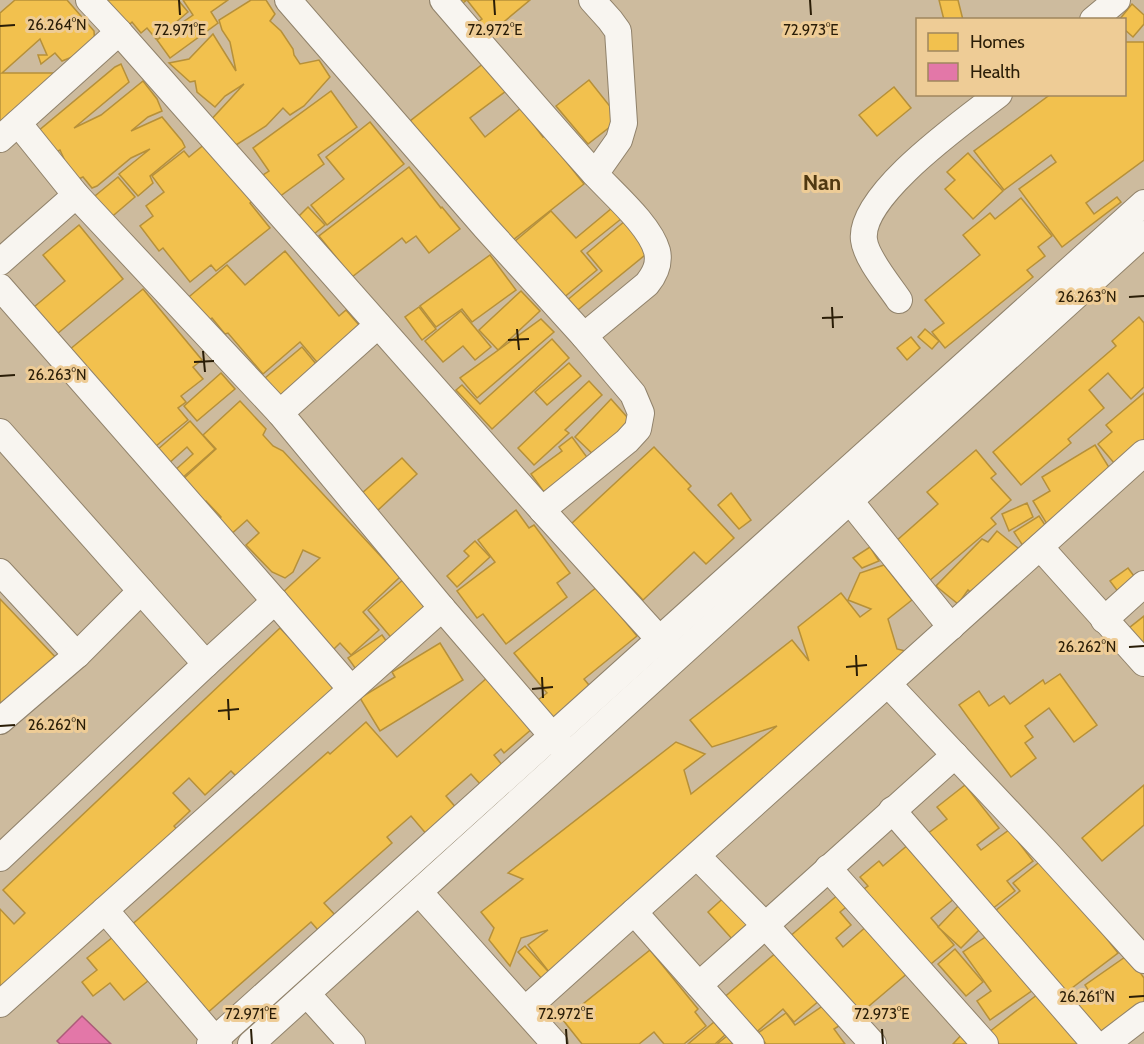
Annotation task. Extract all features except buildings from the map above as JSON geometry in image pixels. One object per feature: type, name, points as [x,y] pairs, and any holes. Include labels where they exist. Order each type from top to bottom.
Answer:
[{"type":"street","points":[[89,0],[677,659]]},
{"type":"street","points":[[288,0],[633,394],[641,413],[638,429],[627,441],[542,510]]},
{"type":"street","points":[[442,0],[639,221],[657,250],[658,264],[647,284],[584,336]]},
{"type":"street","points":[[592,0],[618,32],[624,123],[619,140],[595,174]]},
{"type":"street","points":[[119,32],[9,131],[76,195],[280,413],[569,757]]},
{"type":"street","points":[[898,300],[868,254],[864,240],[864,228],[871,213],[910,165],[996,96]]},
{"type":"street","points":[[0,262],[76,195]]},
{"type":"street","points":[[105,910],[215,1042],[552,735],[1144,203]]},
{"type":"street","points":[[251,1044],[1144,234]]},
{"type":"street","points":[[0,287],[351,689]]},
{"type":"street","points":[[280,413],[378,326]]},
{"type":"street","points":[[0,432],[206,664]]},
{"type":"street","points":[[525,1011],[1144,453]]},
{"type":"street","points":[[850,501],[951,627]]},
{"type":"street","points":[[1040,547],[1144,663]]},
{"type":"street","points":[[0,572],[77,655]]},
{"type":"street","points":[[1104,620],[1144,584]]},
{"type":"street","points":[[1,719],[77,655],[141,591]]},
{"type":"street","points":[[0,858],[275,601]]},
{"type":"street","points":[[0,1004],[442,608]]},
{"type":"street","points":[[888,684],[1144,960]]},
{"type":"street","points":[[699,985],[955,755]]},
{"type":"street","points":[[892,810],[1095,1044]]},
{"type":"street","points":[[697,856],[765,925],[873,1044]]},
{"type":"street","points":[[828,868],[985,1044]]},
{"type":"street","points":[[419,892],[555,1044]]},
{"type":"street","points":[[634,912],[751,1044]]},
{"type":"street","points":[[307,993],[352,1044]]},
{"type":"street","points":[[1106,1044],[1144,1014]]},
{"type":"district","name":"Nan","points":[[822,182]]}]
